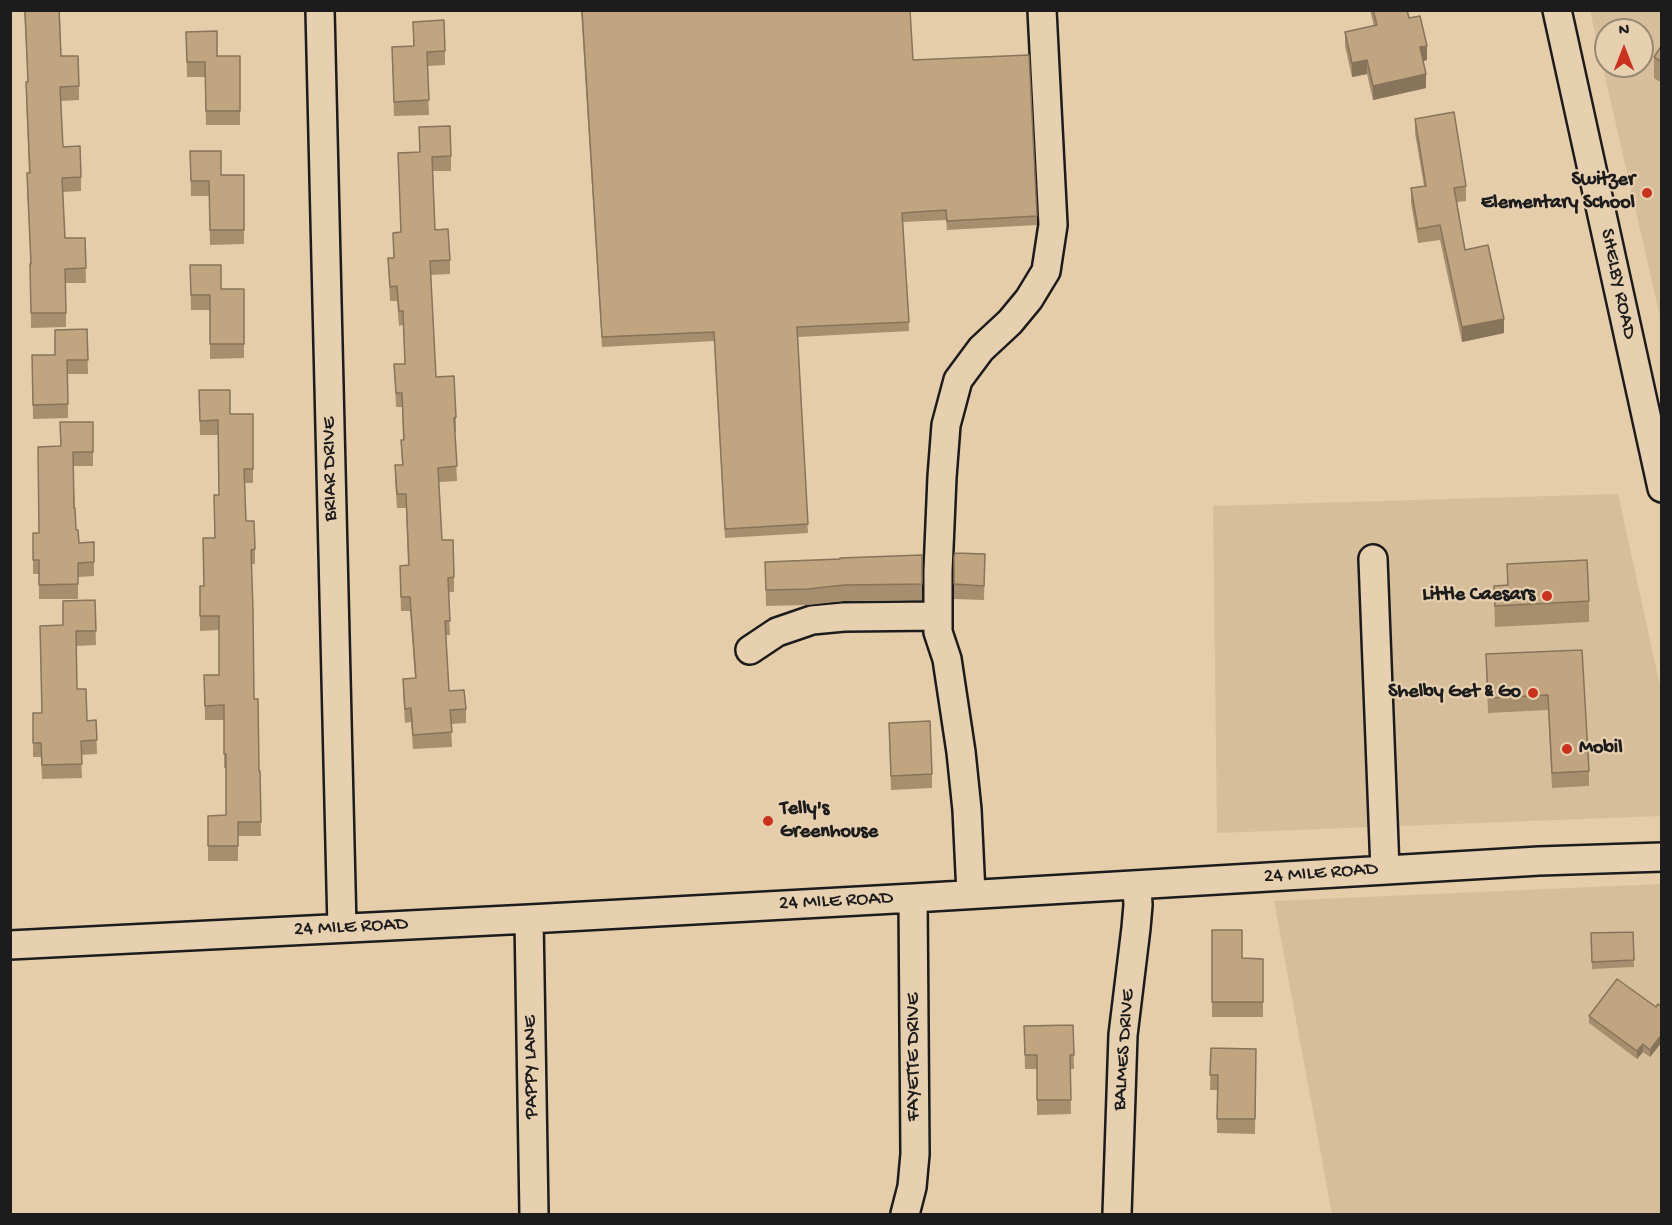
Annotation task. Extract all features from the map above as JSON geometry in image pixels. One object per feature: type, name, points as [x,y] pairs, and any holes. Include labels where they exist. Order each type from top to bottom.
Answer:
[{"type":"street","name":"BRIAR DRIVE","points":[[320,10],[342,928]]},
{"type":"street","points":[[971,894],[967,810],[961,752],[947,659],[938,632],[942,477],[946,425],[958,380],[981,349],[1010,322],[1029,299],[1046,271],[1053,225],[1042,10]]},
{"type":"street","name":"SHELBY ROAD","points":[[1557,10],[1662,488]]},
{"type":"street","points":[[1372,559],[1385,870]]},
{"type":"street","points":[[750,650],[777,632],[812,620],[938,615]]},
{"type":"street","name":"24 MILE ROAD","points":[[10,945],[913,898],[1532,861],[1662,857]]},
{"type":"street","name":"BALMES DRIVE","points":[[1118,1215],[1123,1035],[1136,928],[1137,885]]},
{"type":"street","name":"FAYETTE DRIVE","points":[[905,1215],[912,1186],[915,1154],[913,898]]},
{"type":"street","name":"PAPPY LANE","points":[[529,919],[534,1215]]},
{"type":"shaded area","name":"Switzer Elementary School","points":[[1590,11],[1661,11],[1661,321],[1605,78],[1654,78],[1654,18],[1594,18],[1594,28]]},
{"type":"shaded area","points":[[1618,494],[1661,690],[1661,816],[1217,833],[1213,506]]},
{"type":"shaded area","points":[[1661,884],[1661,1214],[1332,1214],[1274,901]]},
{"type":"building","points":[[25,10],[59,10],[61,56],[78,56],[79,86],[60,87],[63,147],[80,146],[81,177],[62,178],[65,238],[85,238],[86,268],[65,269],[66,313],[31,313]]},
{"type":"building","points":[[582,10],[910,10],[913,60],[1029,55],[1037,216],[947,221],[946,210],[902,213],[909,322],[797,327],[808,524],[725,529],[714,332],[602,337]]},
{"type":"building","points":[[1373,10],[1407,10],[1409,18],[1420,16],[1427,46],[1420,47],[1426,74],[1373,86],[1367,60],[1352,63],[1345,32],[1377,25]]},
{"type":"building","points":[[444,20],[445,51],[427,52],[429,100],[394,102],[392,47],[414,46],[413,22]]},
{"type":"building","points":[[217,31],[217,56],[240,56],[240,111],[206,111],[205,62],[187,62],[186,32]]},
{"type":"building","points":[[1662,45],[1662,62],[1654,57]]},
{"type":"building","points":[[1454,112],[1466,186],[1454,188],[1465,250],[1488,245],[1504,319],[1462,327],[1440,225],[1418,229],[1411,188],[1426,186],[1415,119]]},
{"type":"building","points":[[450,126],[451,156],[432,157],[435,230],[448,229],[450,260],[430,261],[436,377],[454,376],[456,417],[454,418],[457,466],[438,468],[442,540],[453,540],[454,577],[448,578],[450,621],[445,621],[449,691],[464,690],[466,709],[450,710],[452,732],[413,735],[411,708],[405,709],[403,679],[416,678],[410,597],[401,597],[400,566],[409,565],[406,494],[397,494],[395,465],[403,465],[402,393],[396,393],[394,364],[405,364],[403,311],[399,311],[397,286],[390,287],[388,258],[394,258],[393,233],[401,232],[398,153],[420,152],[419,127]]},
{"type":"building","points":[[190,151],[221,151],[221,175],[244,175],[244,230],[210,230],[209,181],[191,181]]},
{"type":"building","points":[[190,265],[221,265],[221,289],[244,289],[244,344],[210,344],[210,295],[191,295]]},
{"type":"building","points":[[87,329],[88,360],[67,360],[68,404],[33,405],[32,355],[55,355],[55,330]]},
{"type":"building","points":[[199,390],[230,390],[230,414],[253,414],[253,469],[244,469],[246,521],[254,521],[255,549],[251,550],[254,699],[258,699],[261,822],[238,822],[238,846],[208,846],[208,816],[226,815],[226,754],[224,754],[224,705],[205,706],[204,675],[219,675],[219,616],[200,616],[200,586],[204,586],[203,538],[215,538],[214,495],[219,495],[218,420],[200,421]]},
{"type":"building","points":[[60,422],[93,422],[93,452],[73,452],[76,530],[78,530],[79,543],[94,542],[94,562],[78,563],[78,584],[39,585],[39,560],[33,560],[33,533],[39,533],[38,447],[61,446]]},
{"type":"building","points":[[955,553],[985,554],[984,586],[954,584]]},
{"type":"building","points":[[922,555],[922,584],[844,585],[766,590],[765,562]]},
{"type":"building","points":[[1587,560],[1589,601],[1495,606],[1494,586],[1508,585],[1507,564]]},
{"type":"building","points":[[95,600],[96,631],[76,631],[77,689],[86,689],[87,721],[96,720],[97,740],[81,741],[82,764],[42,765],[41,743],[33,743],[33,713],[42,713],[40,626],[63,625],[63,601]]},
{"type":"building","points":[[1582,650],[1589,771],[1552,773],[1548,695],[1488,698],[1486,654]]},
{"type":"building","points":[[930,721],[932,774],[891,776],[889,723]]},
{"type":"building","points":[[1212,930],[1242,930],[1242,958],[1263,959],[1263,1002],[1212,1002]]},
{"type":"building","points":[[1633,932],[1634,960],[1592,962],[1591,933]]},
{"type":"building","points":[[1617,979],[1656,1007],[1658,1004],[1662,1007],[1662,1034],[1650,1050],[1643,1044],[1637,1051],[1589,1016]]},
{"type":"building","points":[[1073,1025],[1074,1055],[1070,1055],[1071,1100],[1037,1100],[1037,1055],[1025,1055],[1024,1026]]},
{"type":"building","points":[[1211,1048],[1256,1049],[1255,1119],[1217,1119],[1218,1075],[1210,1075]]},
{"type":"place","name":"Switzer Elementary School","points":[[1647,193]]},
{"type":"place","name":"Little Caesars","points":[[1547,596]]},
{"type":"place","name":"Shelby Get & Go","points":[[1533,693]]},
{"type":"place","name":"Mobil","points":[[1567,749]]},
{"type":"place","name":"Telly's Greenhouse","points":[[768,821]]}]
